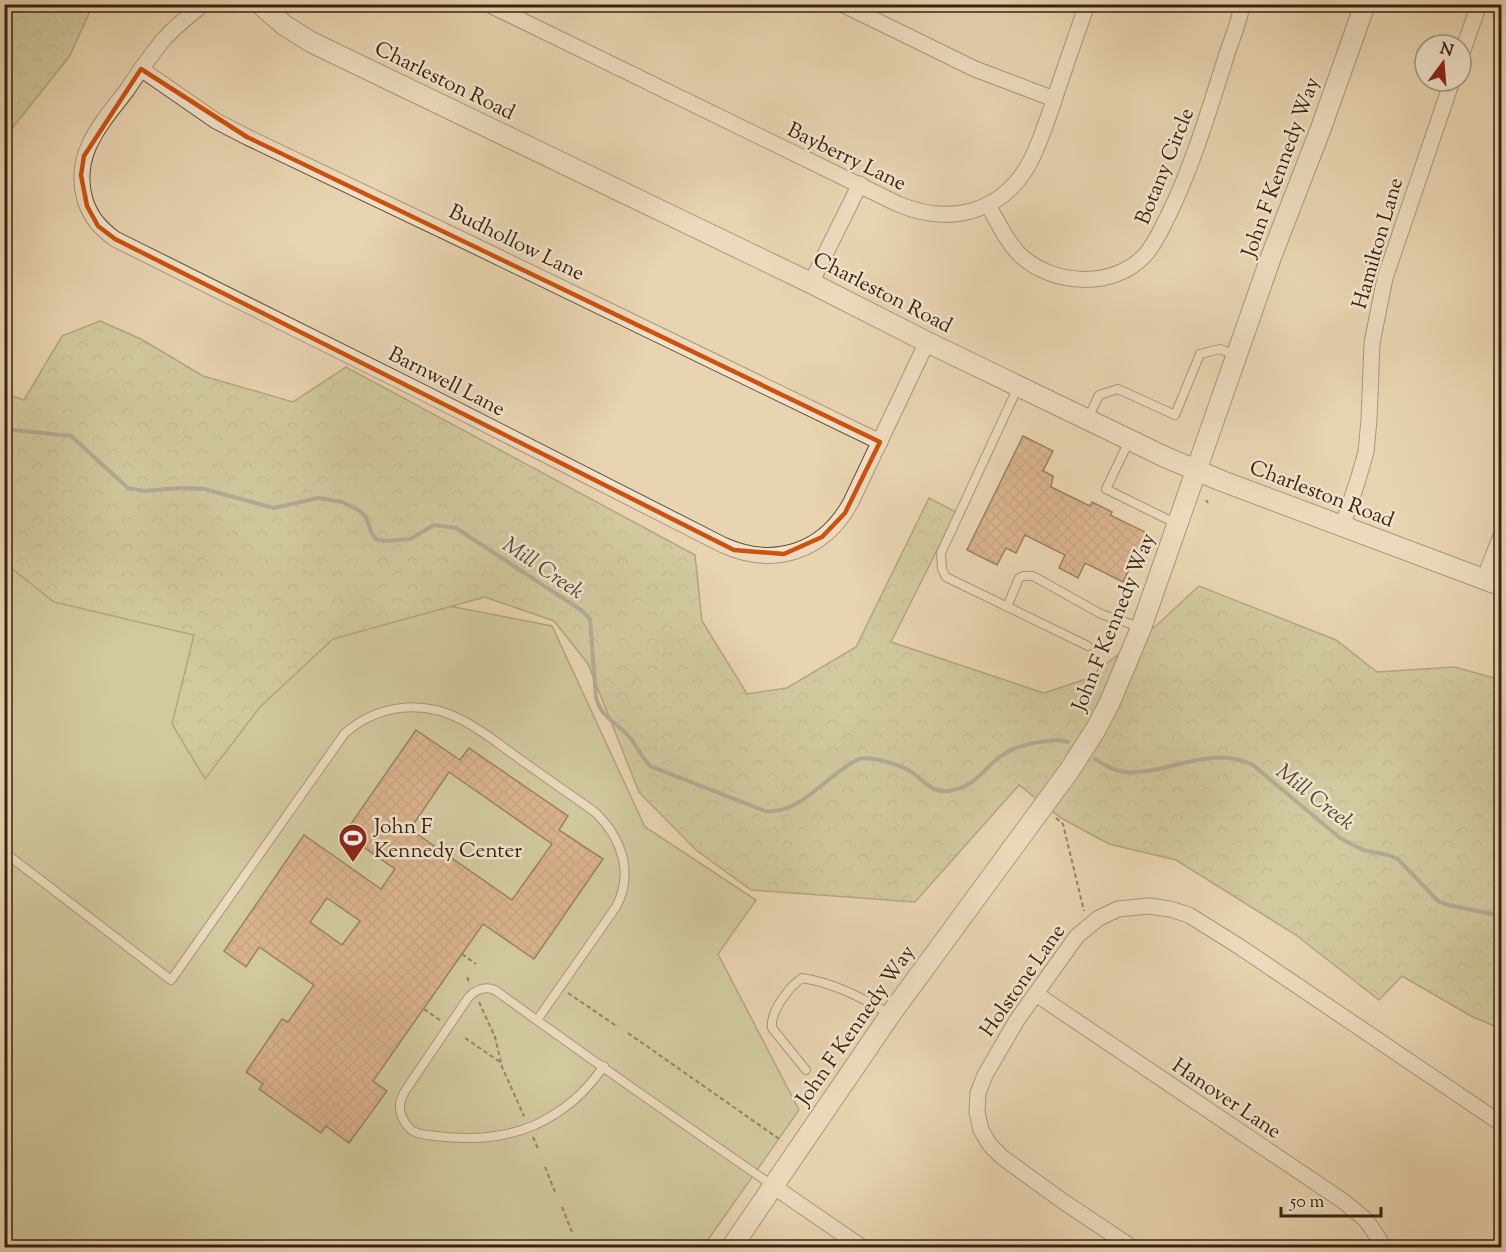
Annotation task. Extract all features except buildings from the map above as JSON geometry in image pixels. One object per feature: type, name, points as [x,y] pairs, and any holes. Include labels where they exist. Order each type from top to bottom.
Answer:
[{"type":"street","name":"Barnwell Lane","points":[[203,4],[165,38],[94,136],[84,156],[81,175],[84,195],[92,217],[106,233],[723,546],[746,554],[766,556],[784,554],[811,544],[831,530],[845,513],[927,342]]},
{"type":"street","name":"Charleston Road","points":[[260,4],[284,25],[311,42],[811,283],[1129,440],[1196,471],[1493,583]]},
{"type":"street","name":"Bayberry Lane","points":[[488,4],[736,126],[916,211],[953,215],[971,212],[1005,195],[1030,163],[1087,4]]},
{"type":"street","points":[[842,4],[975,69],[1054,99]]},
{"type":"street","name":"Botany Circle","points":[[988,205],[1002,231],[1020,255],[1047,272],[1064,278],[1099,279],[1133,266],[1146,255],[1156,240],[1180,190],[1209,110],[1242,4]]},
{"type":"street","name":"John F Kennedy Way","points":[[731,1248],[890,1015],[1078,758],[1110,702],[1141,628],[1271,257],[1322,128],[1365,4]]},
{"type":"street","points":[[1469,33],[1479,4]]},
{"type":"street","name":"Budhollow Lane","points":[[141,69],[216,121],[247,137],[880,442]]},
{"type":"street","name":"Hamilton Lane","points":[[1342,527],[1366,452],[1372,343],[1380,299],[1391,256],[1448,93]]},
{"type":"street","points":[[811,283],[860,184]]},
{"type":"street","points":[[1493,583],[1502,533]]},
{"type":"street","name":"Holstone Lane","points":[[1133,1248],[1023,1173],[990,1145],[981,1130],[977,1112],[978,1093],[985,1075],[1017,1020],[1064,952],[1087,926],[1109,913],[1129,907],[1149,906],[1189,915],[1502,1124]]},
{"type":"street","name":"Hanover Lane","points":[[1036,994],[1343,1201],[1366,1220],[1385,1248]]},
{"type":"street","points":[[773,1186],[863,1248]]},
{"type":"lane","points":[[1088,419],[1099,395],[1118,389],[1175,415],[1200,354],[1220,349],[1238,356]]},
{"type":"lane","points":[[1018,386],[941,553],[942,569],[946,577],[1088,646]]},
{"type":"lane","points":[[1129,440],[1106,489],[1178,524]]},
{"type":"lane","points":[[1007,607],[1019,578],[1033,576],[1101,614],[1141,628]]},
{"type":"lane","points":[[4,852],[171,980],[345,733],[365,718],[388,709],[409,708],[446,714],[474,728],[596,813],[611,830],[624,858],[626,868],[623,889],[616,907],[537,1020]]},
{"type":"lane","points":[[806,1070],[772,1028],[771,1020],[774,1013],[795,982],[802,978],[817,980],[857,995],[890,1015]]},
{"type":"lane","points":[[604,1066],[585,1091],[571,1104],[550,1117],[516,1132],[495,1136],[452,1138],[423,1135],[408,1127],[400,1112],[401,1097],[472,993],[483,988],[495,990],[604,1066],[773,1186]]},
{"type":"path","points":[[1053,816],[1063,824],[1087,926]]},
{"type":"path","points":[[462,954],[476,964]]},
{"type":"path","points":[[467,977],[470,984]]},
{"type":"path","points":[[565,992],[618,1027]]},
{"type":"path","points":[[478,1000],[495,1037],[501,1063],[524,1116]]},
{"type":"path","points":[[424,1009],[442,1022]]},
{"type":"path","points":[[628,1033],[782,1142]]},
{"type":"path","points":[[465,1038],[501,1063]]},
{"type":"path","points":[[533,1136],[539,1151]]},
{"type":"path","points":[[545,1167],[555,1192]]},
{"type":"path","points":[[562,1207],[572,1232]]},
{"type":"highlighted area","points":[[141,69],[247,137],[880,442],[845,513],[822,537],[784,554],[734,550],[115,239],[98,226],[87,206],[81,175],[84,156]]},
{"type":"green space","points":[[5,4],[93,5],[69,57],[5,137]]},
{"type":"green space","points":[[100,321],[141,339],[203,376],[293,402],[346,367],[695,555],[702,621],[747,694],[787,688],[856,647],[929,498],[956,512],[891,642],[1044,693],[1086,679],[1158,624],[1199,586],[1336,640],[1377,672],[1455,667],[1501,680],[1501,1029],[1471,1016],[1402,976],[1379,1000],[1296,935],[1176,860],[1109,844],[1061,818],[1019,785],[915,902],[751,890],[696,850],[639,792],[588,664],[554,621],[485,597],[333,639],[260,707],[205,779],[172,724],[194,635],[54,602],[5,563],[4,393],[24,400],[62,336]]},
{"type":"green space","name":"John F Kennedy Center","points":[[37,526],[552,626],[645,827],[756,900],[718,954],[799,1110],[703,1247],[22,1248],[5,1234],[4,566]]},
{"type":"waterway","name":"Mill Creek","points":[[4,429],[71,436],[128,488],[144,491],[204,489],[274,508],[318,498],[342,502],[360,511],[366,517],[376,539],[385,541],[410,539],[434,525],[456,528],[581,610],[590,619],[596,698],[599,706],[607,717],[630,738],[650,766],[765,811],[791,807],[859,759],[865,758],[895,764],[913,773],[931,787],[946,791],[969,784],[995,761],[1015,748],[1051,741],[1068,742]]},
{"type":"waterway","name":"Mill Creek","points":[[1095,759],[1113,769],[1125,772],[1141,772],[1221,758],[1237,759],[1253,765],[1340,838],[1363,850],[1398,859],[1438,901],[1502,916]]},
{"type":"place","name":"John F Kennedy Center","points":[[353,864]]}]
